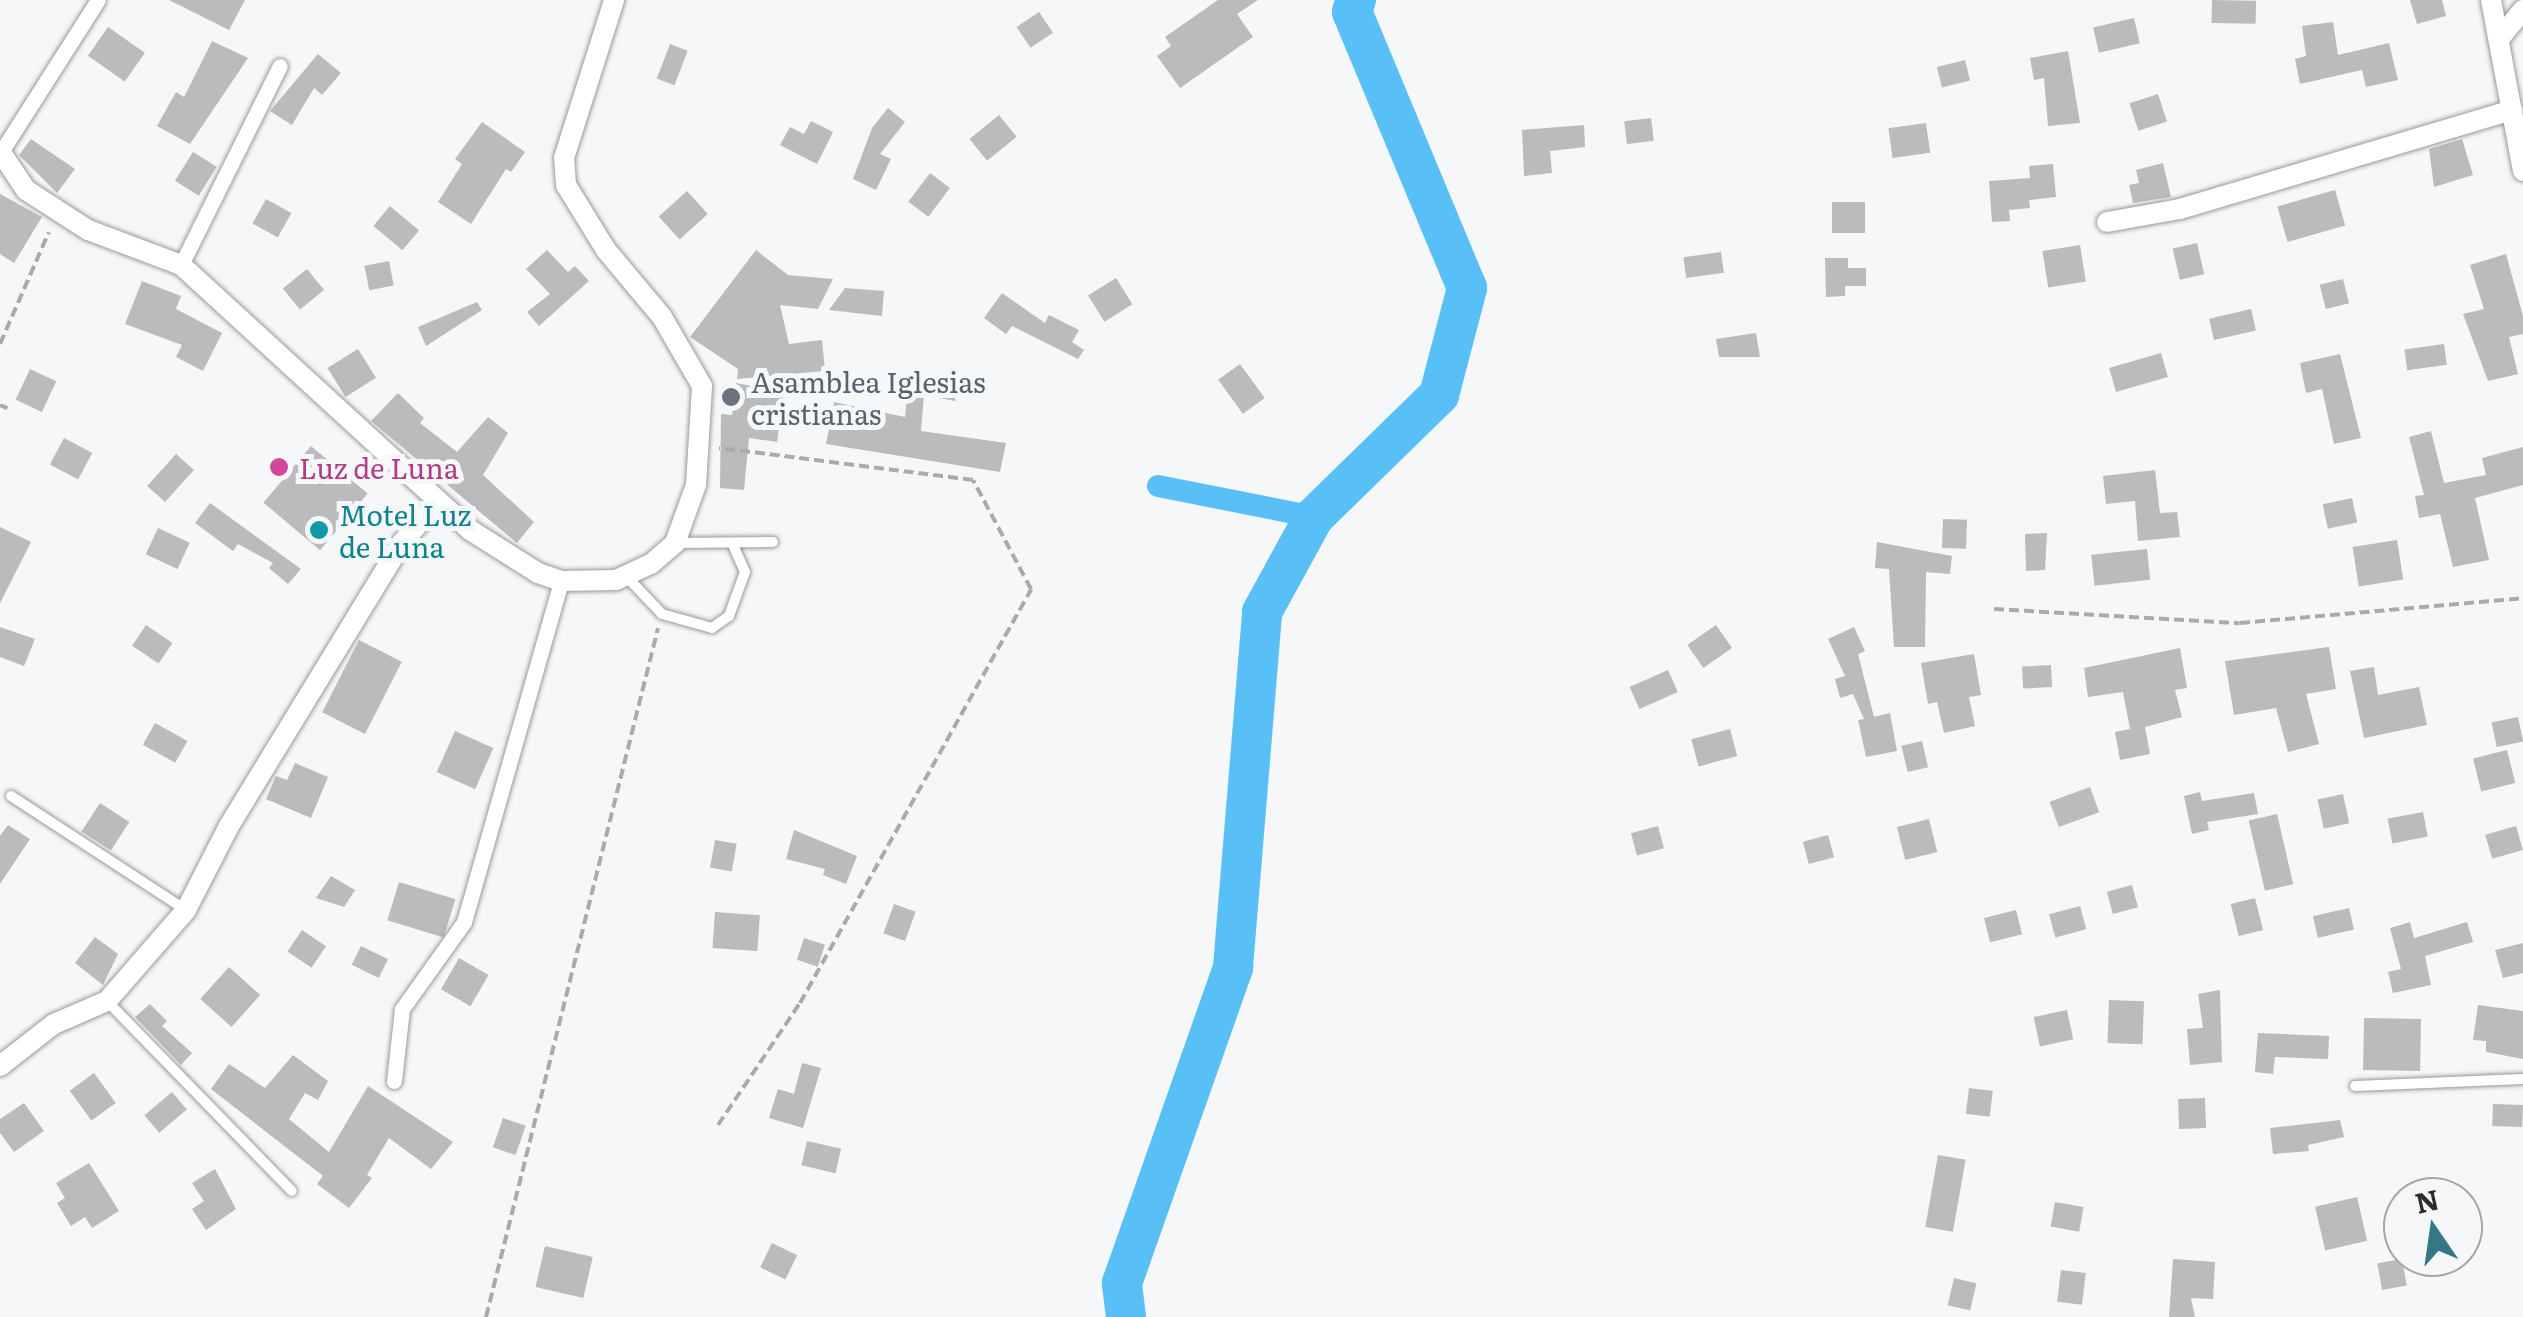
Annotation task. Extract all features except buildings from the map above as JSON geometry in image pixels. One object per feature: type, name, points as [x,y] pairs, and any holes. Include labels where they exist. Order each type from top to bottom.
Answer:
[{"type":"street","points":[[98,0],[0,151],[26,190],[88,230],[180,265],[470,530],[561,580],[626,575],[675,542],[696,485],[702,386],[662,317],[606,250],[566,185],[564,158],[593,82],[614,0]]},
{"type":"street","points":[[2491,0],[2523,171]]},
{"type":"street","points":[[2500,38],[2523,10]]},
{"type":"street","points":[[180,265],[280,66]]},
{"type":"street","points":[[2107,222],[2180,209],[2512,110]]},
{"type":"street","points":[[0,1066],[54,1024],[107,1001],[186,910],[402,542],[438,501]]},
{"type":"street","points":[[394,1082],[402,1009],[464,922],[561,580]]},
{"type":"lane","points":[[675,542],[734,547],[774,542]]},
{"type":"lane","points":[[626,575],[662,614],[712,628],[729,616],[744,572],[734,547]]},
{"type":"lane","points":[[11,796],[186,910]]},
{"type":"lane","points":[[107,1001],[292,1191]]},
{"type":"lane","points":[[2355,1086],[2523,1080]]},
{"type":"path","points":[[0,344],[58,209]]},
{"type":"path","points":[[0,405],[7,408]]},
{"type":"path","points":[[698,445],[974,480],[1031,588],[800,1003],[718,1124]]},
{"type":"path","points":[[1994,609],[2240,623],[2523,598]]},
{"type":"path","points":[[486,1317],[662,614]]},
{"type":"waterway","points":[[1126,1317],[1122,1283],[1233,967],[1262,612],[1314,517],[1439,395],[1467,288],[1352,12],[1356,0]]},
{"type":"waterway","points":[[1158,486],[1314,517]]},
{"type":"place","name":"Asamblea Iglesias cristianas","points":[[731,397]]},
{"type":"place","name":"Luz de Luna","points":[[279,467]]},
{"type":"place","name":"Motel Luz de Luna","points":[[319,530]]}]
